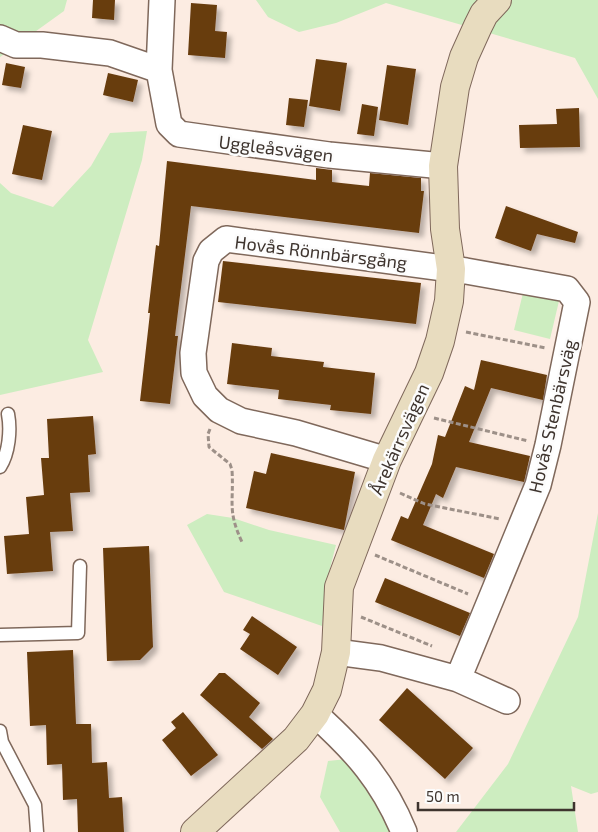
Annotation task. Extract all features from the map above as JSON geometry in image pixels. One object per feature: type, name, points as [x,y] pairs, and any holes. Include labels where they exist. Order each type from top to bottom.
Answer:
[{"type":"street","name":"Uggleåsvägen","points":[[162,0],[160,70],[169,124],[179,134],[328,154],[443,166]]},
{"type":"street","name":"Årekärrsvägen","points":[[195,832],[296,739],[315,714],[327,690],[336,652],[339,587],[387,460],[429,373],[440,341],[449,301],[451,269],[445,229],[443,166],[455,87],[464,57],[484,14],[497,0]]},
{"type":"street","points":[[0,38],[16,45],[42,45],[110,53],[160,70]]},
{"type":"street","name":"Hovås Rönnbärsgång","points":[[387,460],[296,433],[241,421],[219,410],[205,396],[199,387],[194,373],[193,353],[206,261],[217,244],[226,239],[451,269]]},
{"type":"street","name":"Hovås Stenbärsväg","points":[[451,269],[567,289],[577,302],[568,352],[538,486],[462,670]]},
{"type":"street","points":[[336,652],[462,670],[507,701]]},
{"type":"street","points":[[315,714],[378,780],[392,801],[404,832]]},
{"type":"lane","points":[[0,467],[7,446],[10,423],[8,414]]},
{"type":"lane","points":[[0,635],[78,633],[80,566]]},
{"type":"lane","points":[[0,731],[2,742],[35,805],[37,832]]},
{"type":"path","points":[[458,330],[568,352]]},
{"type":"path","points":[[219,410],[208,434],[207,442],[213,452],[230,464],[233,478],[231,510],[233,523],[242,542]]},
{"type":"path","points":[[427,415],[439,420],[548,445]]},
{"type":"path","points":[[396,492],[425,504],[523,524]]},
{"type":"path","points":[[355,543],[366,551],[490,604]]},
{"type":"path","points":[[337,611],[351,613],[462,670]]},
{"type":"green space","points":[[0,0],[67,0],[64,11],[0,57]]},
{"type":"green space","points":[[256,0],[598,0],[598,99],[575,58],[386,3],[336,23],[299,32],[268,17]]},
{"type":"green space","points":[[147,131],[142,160],[88,340],[103,372],[0,395],[0,183],[11,193],[53,207],[91,166],[110,133]]},
{"type":"green space","points":[[523,293],[559,301],[550,339],[514,330]]},
{"type":"green space","points":[[598,513],[598,792],[591,794],[571,786],[578,832],[456,832],[508,764],[578,617]]},
{"type":"green space","points":[[207,514],[233,518],[269,530],[336,545],[327,580],[322,626],[224,592],[187,525]]},
{"type":"green space","points":[[347,759],[367,777],[392,832],[340,832],[320,797],[328,761]]},
{"type":"building","points":[[93,0],[115,0],[114,20],[92,18]]},
{"type":"building","points":[[191,3],[217,5],[215,31],[227,32],[225,58],[188,55]]},
{"type":"building","points":[[316,59],[347,63],[340,111],[309,106]]},
{"type":"building","points":[[6,63],[25,67],[21,88],[2,85]]},
{"type":"building","points":[[387,65],[416,69],[408,125],[379,120]]},
{"type":"building","points":[[108,73],[138,80],[133,102],[103,95]]},
{"type":"building","points":[[289,98],[308,100],[304,127],[286,125]]},
{"type":"building","points":[[362,104],[378,107],[374,136],[357,134]]},
{"type":"building","points":[[579,108],[580,147],[520,148],[519,125],[557,124],[556,109]]},
{"type":"building","points":[[23,125],[52,131],[42,180],[12,174]]},
{"type":"building","points":[[167,161],[316,180],[316,168],[332,170],[332,182],[369,186],[370,173],[421,178],[421,191],[424,191],[419,233],[191,206],[175,336],[178,336],[170,404],[140,401],[150,313],[148,313],[156,245],[159,246]]},
{"type":"building","points":[[506,206],[578,232],[575,243],[537,234],[531,251],[495,238]]},
{"type":"building","points":[[223,261],[421,283],[416,324],[218,302]]},
{"type":"building","points":[[232,343],[272,348],[271,356],[324,362],[323,367],[375,373],[371,414],[330,410],[331,405],[278,399],[279,390],[227,384]]},
{"type":"building","points":[[481,360],[547,375],[543,400],[491,388],[469,442],[530,456],[524,482],[456,467],[443,498],[436,494],[423,525],[494,554],[484,578],[391,540],[401,516],[408,519],[432,464],[438,435],[445,437],[465,386],[474,390]]},
{"type":"building","points":[[93,416],[96,454],[88,455],[90,492],[70,493],[73,531],[50,532],[53,571],[7,574],[4,536],[29,534],[26,497],[44,495],[41,458],[49,458],[47,419]]},
{"type":"building","points":[[271,453],[355,472],[344,530],[246,508],[254,471],[266,474]]},
{"type":"building","points":[[149,546],[153,647],[140,660],[107,661],[103,548]]},
{"type":"building","points":[[385,578],[470,613],[460,636],[375,602]]},
{"type":"building","points":[[252,616],[297,647],[278,675],[240,649],[250,634],[243,630]]},
{"type":"building","points":[[73,650],[76,724],[91,724],[92,763],[107,762],[109,798],[122,797],[124,832],[78,832],[77,799],[63,800],[62,764],[47,765],[46,725],[30,726],[27,652]]},
{"type":"building","points":[[219,673],[225,673],[260,703],[249,717],[273,739],[262,749],[200,695]]},
{"type":"building","points":[[407,688],[473,748],[445,779],[379,720]]},
{"type":"building","points":[[183,712],[218,755],[191,776],[162,740],[176,728],[171,722]]}]
